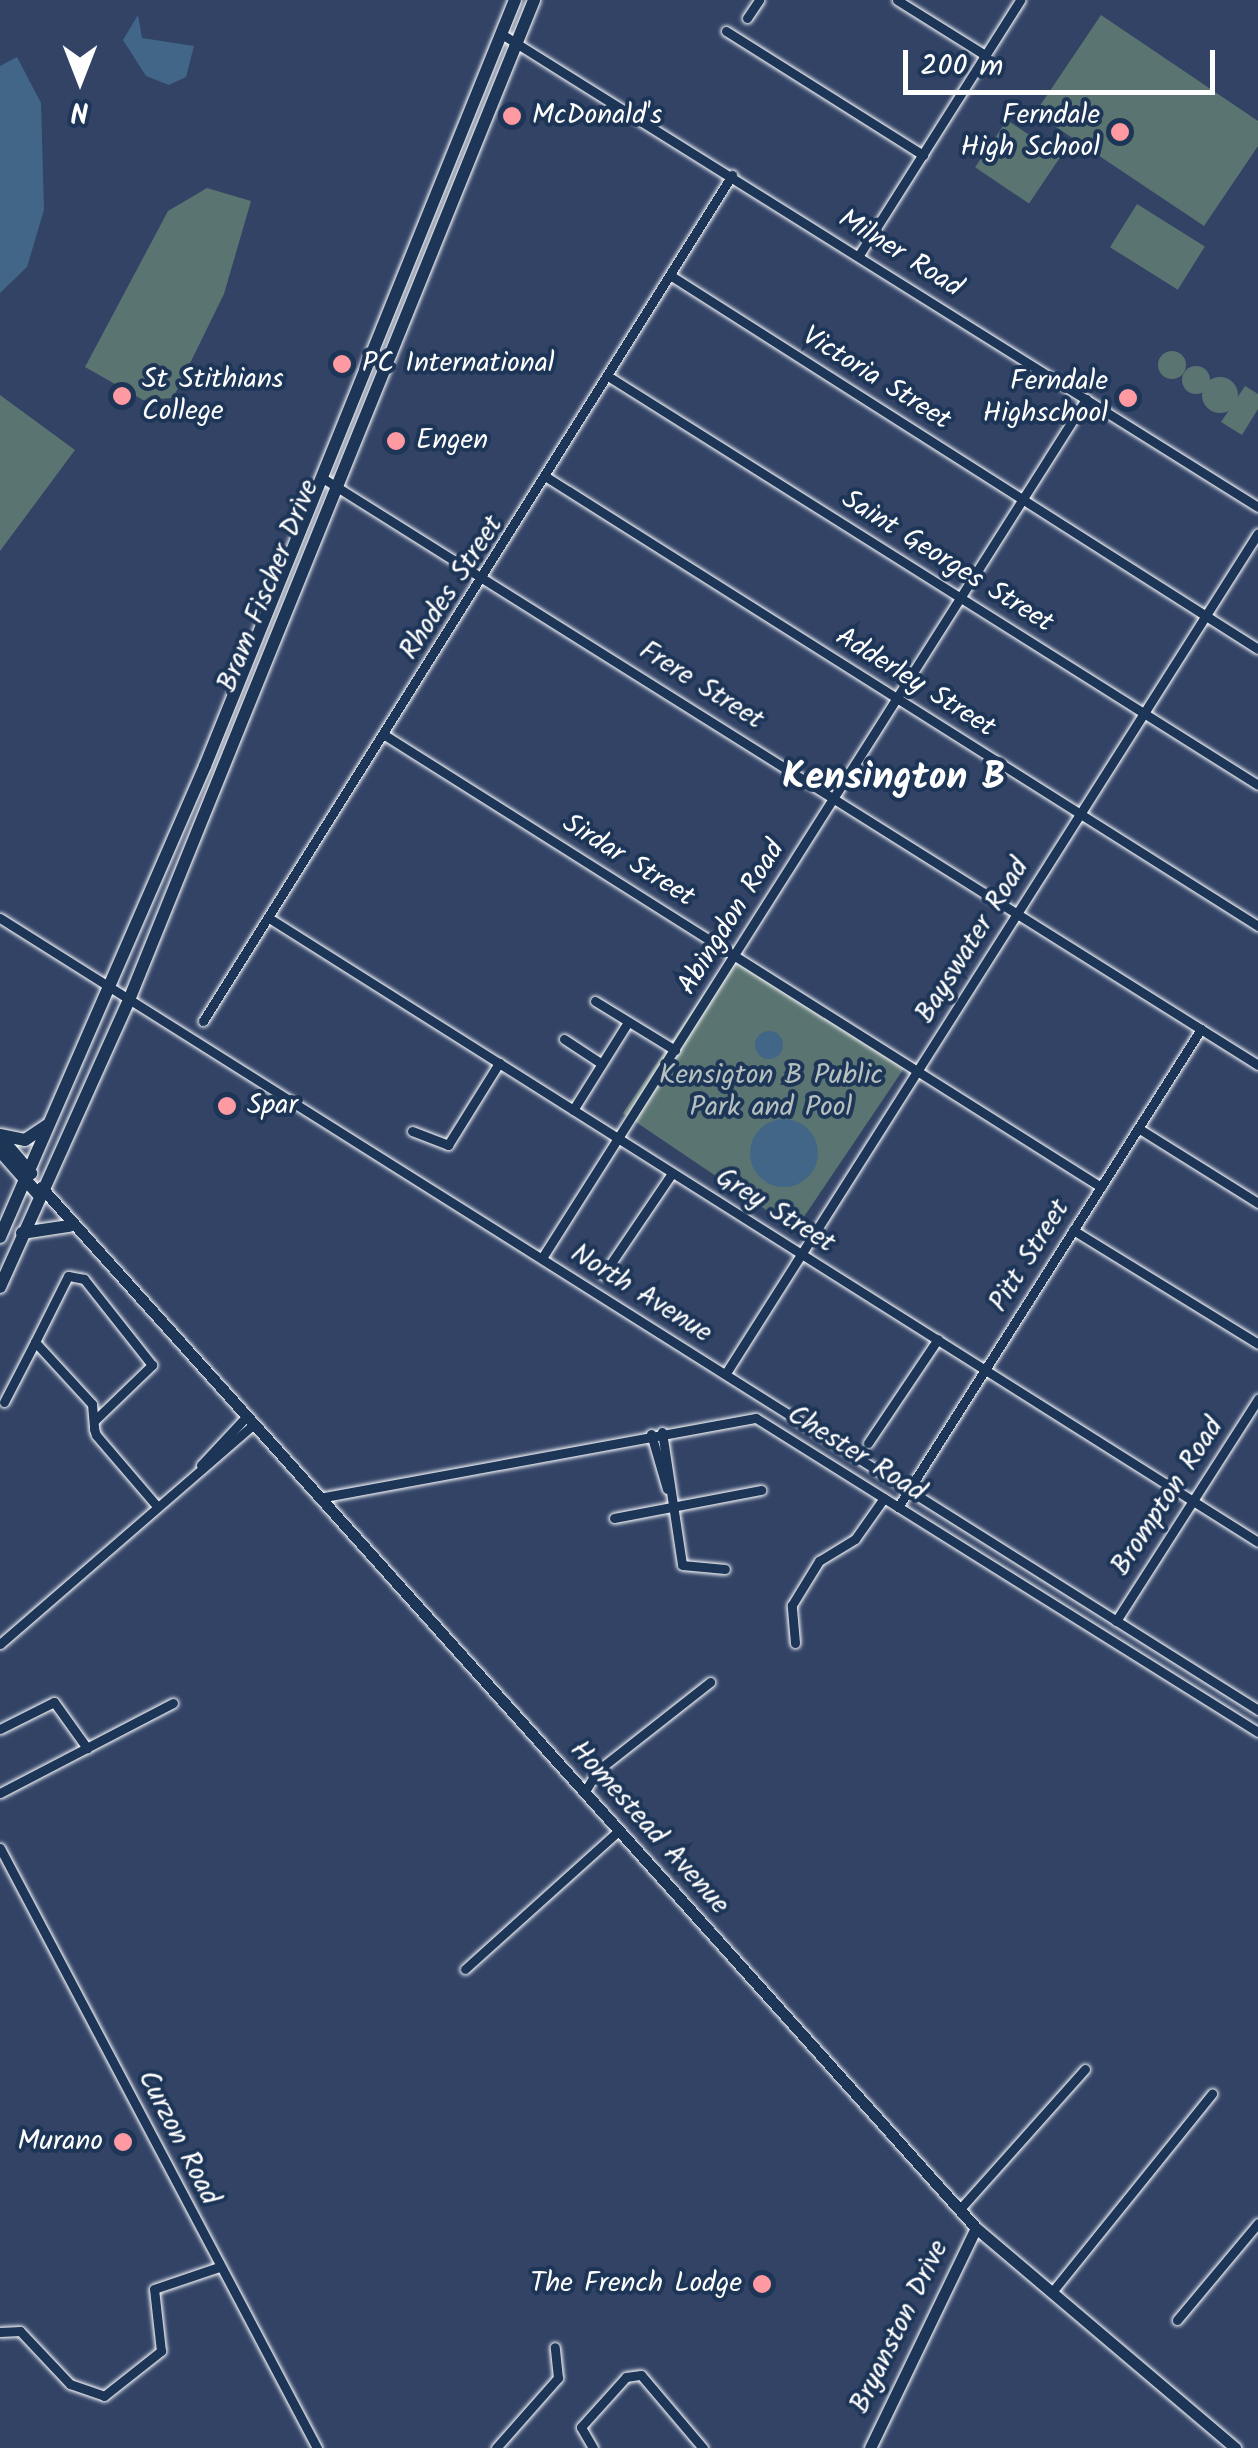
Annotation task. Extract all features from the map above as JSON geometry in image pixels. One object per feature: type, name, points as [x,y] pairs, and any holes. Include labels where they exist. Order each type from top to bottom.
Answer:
[{"type":"main road","name":"Bram Fischer Drive","points":[[0,1236],[111,990],[514,0]]},
{"type":"main road","name":"Bram Fischer Drive","points":[[0,1288],[40,1190],[129,1000],[534,0]]},
{"type":"main road","points":[[0,1136],[30,1139],[50,1122]]},
{"type":"main road","points":[[0,1136],[40,1190]]},
{"type":"main road","points":[[0,1151],[27,1175]]},
{"type":"main road","points":[[22,1232],[68,1226]]},
{"type":"street","points":[[747,18],[760,0]]},
{"type":"street","points":[[896,0],[985,55]]},
{"type":"street","points":[[859,255],[1020,0]]},
{"type":"street","points":[[726,31],[923,154]]},
{"type":"street","name":"Milner Road","points":[[500,33],[1258,506]]},
{"type":"street","name":"Rhodes Street","points":[[203,1021],[486,578],[732,175]]},
{"type":"street","name":"Victoria Street","points":[[672,277],[1258,648]]},
{"type":"street","name":"Saint Georges Street","points":[[611,378],[1258,785]]},
{"type":"street","name":"Abingdon Road","points":[[542,1258],[1086,398]]},
{"type":"street","name":"Frere Street","points":[[321,477],[1258,1065]]},
{"type":"street","name":"Adderley Street","points":[[548,478],[1258,926]]},
{"type":"street","name":"Bayswater Road","points":[[726,1373],[1258,533]]},
{"type":"street","name":"Sirdar Street","points":[[383,734],[1101,1187]]},
{"type":"street","name":"North Avenue","points":[[0,918],[912,1487],[1258,1710]]},
{"type":"street","name":"Grey Street","points":[[269,918],[1258,1542]]},
{"type":"street","points":[[595,1001],[675,1050]]},
{"type":"street","points":[[573,1110],[628,1022]]},
{"type":"street","name":"Pitt Street","points":[[898,1507],[1200,1030]]},
{"type":"street","points":[[564,1039],[602,1064]]},
{"type":"street","points":[[412,1131],[448,1145],[498,1063]]},
{"type":"street","points":[[1138,1128],[1258,1203]]},
{"type":"street","points":[[603,1275],[672,1173]]},
{"type":"street","name":"Homestead Avenue","points":[[40,1190],[68,1226],[319,1498],[976,2228],[1235,2448]]},
{"type":"street","points":[[1073,1230],[1258,1344]]},
{"type":"street","points":[[4,1402],[62,1281],[77,1275],[150,1359],[151,1371],[94,1421]]},
{"type":"street","points":[[868,1443],[938,1338]]},
{"type":"street","points":[[36,1342],[92,1404],[94,1421],[156,1505]]},
{"type":"street","name":"Brompton Road","points":[[1116,1620],[1258,1399]]},
{"type":"street","name":"Chester Road","points":[[319,1498],[656,1433],[756,1418],[1258,1732]]},
{"type":"street","points":[[0,1644],[249,1422]]},
{"type":"street","points":[[656,1433],[682,1565],[726,1569]]},
{"type":"street","points":[[614,1518],[761,1490]]},
{"type":"street","points":[[795,1643],[792,1605],[820,1561],[855,1539],[884,1498]]},
{"type":"street","points":[[0,1625],[9,1635]]},
{"type":"street","points":[[584,1793],[710,1682]]},
{"type":"street","points":[[0,1729],[54,1702],[87,1748]]},
{"type":"street","points":[[0,1793],[173,1702]]},
{"type":"street","points":[[465,1969],[616,1832]]},
{"type":"street","name":"Curzon Road","points":[[0,1848],[317,2448]]},
{"type":"street","points":[[959,2210],[1085,2069]]},
{"type":"street","points":[[1052,2292],[1212,2094]]},
{"type":"street","points":[[1177,2320],[1258,2223]]},
{"type":"street","name":"Bryanston Drive","points":[[870,2448],[976,2228]]},
{"type":"street","points":[[0,2332],[20,2331],[70,2384],[104,2396],[160,2352],[154,2289],[220,2267]]},
{"type":"street","points":[[496,2448],[558,2378],[555,2346]]},
{"type":"street","points":[[593,2448],[581,2427],[626,2377],[641,2375],[703,2448]]},
{"type":"green space","points":[[1101,15],[1258,121],[1258,146],[1204,226],[1035,113]]},
{"type":"green space","points":[[1007,120],[1061,156],[1029,204],[975,167]]},
{"type":"green space","points":[[207,188],[251,201],[224,294],[173,398],[143,400],[85,367],[168,211]]},
{"type":"green space","points":[[1137,204],[1205,246],[1178,290],[1110,247]]},
{"type":"green space","points":[[1172,351],[1182,355],[1186,365],[1182,375],[1172,379],[1162,375],[1158,365],[1162,355]]},
{"type":"green space","points":[[1196,366],[1206,370],[1210,380],[1206,390],[1196,394],[1186,390],[1182,380],[1186,370]]},
{"type":"green space","points":[[1220,377],[1233,382],[1238,395],[1233,408],[1220,413],[1207,408],[1202,395],[1207,382]]},
{"type":"green space","points":[[1245,386],[1258,394],[1258,409],[1242,435],[1221,422]]},
{"type":"green space","points":[[0,395],[75,450],[0,551]]},
{"type":"green space","name":"Kensigton B Public Park and Pool","points":[[733,950],[905,1066],[795,1230],[623,1113]]},
{"type":"water","points":[[138,15],[142,38],[194,46],[186,77],[169,85],[146,76],[123,40]]},
{"type":"water","points":[[17,57],[41,103],[44,210],[27,267],[0,293],[0,66]]},
{"type":"water","points":[[769,1031],[779,1035],[783,1045],[779,1055],[769,1059],[759,1055],[755,1045],[759,1035]]},
{"type":"water","points":[[784,1119],[808,1129],[818,1153],[808,1177],[784,1187],[760,1177],[750,1153],[760,1129]]},
{"type":"place","name":"McDonald's","points":[[512,116]]},
{"type":"place","name":"Ferndale High School","points":[[1120,132]]},
{"type":"place","name":"PC International","points":[[342,364]]},
{"type":"place","name":"St Stithians College","points":[[122,396]]},
{"type":"place","name":"Ferndale Highschool","points":[[1128,398]]},
{"type":"place","name":"Engen","points":[[396,441]]},
{"type":"place","name":"Spar","points":[[227,1106]]},
{"type":"place","name":"Murano","points":[[123,2142]]},
{"type":"place","name":"The French Lodge","points":[[762,2284]]},
{"type":"district","name":"Kensington B","points":[[894,779]]}]
